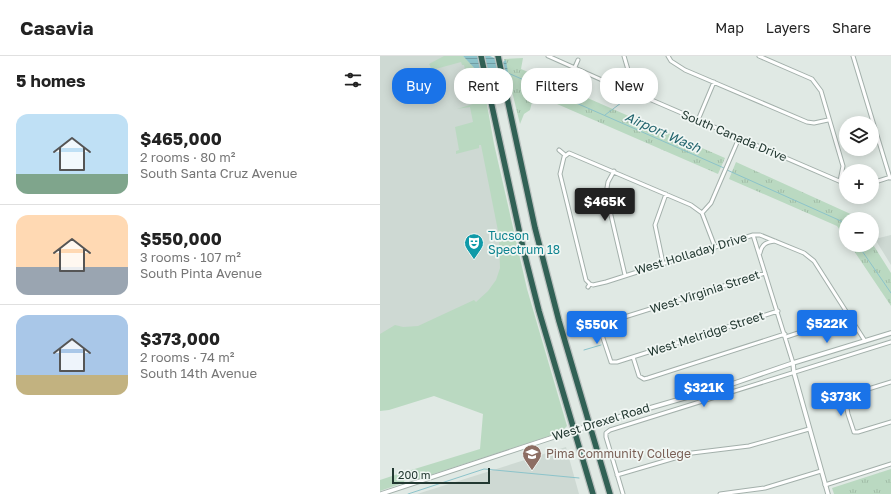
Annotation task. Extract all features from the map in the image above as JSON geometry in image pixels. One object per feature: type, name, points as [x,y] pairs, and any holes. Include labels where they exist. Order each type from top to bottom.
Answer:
[{"type":"highway","points":[[481,56],[532,283],[593,494]]},
{"type":"highway","points":[[499,58],[521,168],[559,321],[610,494]]},
{"type":"street","points":[[548,56],[600,79]]},
{"type":"street","name":"South Canada Drive","points":[[624,56],[628,68]]},
{"type":"street","points":[[668,56],[677,65],[807,122],[814,123],[828,120]]},
{"type":"street","points":[[759,56],[812,79],[821,91],[828,120],[842,164]]},
{"type":"street","points":[[853,56],[891,178],[879,181]]},
{"type":"street","points":[[575,67],[578,60]]},
{"type":"street","points":[[698,120],[714,82]]},
{"type":"street","name":"South Canada Drive","points":[[658,103],[839,181]]},
{"type":"street","points":[[702,213],[711,203],[739,138]]},
{"type":"street","points":[[559,150],[566,155],[573,153],[691,204],[702,213],[714,247]]},
{"type":"street","name":"West Holladay Drive","points":[[566,155],[560,174],[586,280],[589,285],[596,285],[753,235],[763,236],[804,253],[814,261],[865,341]]},
{"type":"street","points":[[614,171],[608,182],[606,194],[625,275]]},
{"type":"street","points":[[663,263],[655,225],[666,194]]},
{"type":"street","points":[[753,235],[785,335],[809,429],[828,494]]},
{"type":"street","points":[[759,255],[762,245],[768,242],[776,241]]},
{"type":"street","name":"West Virginia Street","points":[[610,363],[600,326],[765,273]]},
{"type":"street","name":"West Melridge Street","points":[[610,363],[778,311]]},
{"type":"street","points":[[633,357],[640,380],[850,316]]},
{"type":"street","name":"West Drexel Road","points":[[381,494],[563,434],[729,385],[793,363],[891,333]]},
{"type":"street","name":"West Drexel Road","points":[[617,475],[606,437],[606,433],[610,430],[891,342]]},
{"type":"street","points":[[845,398],[849,395],[891,382]]},
{"type":"street","points":[[841,396],[845,398]]},
{"type":"street","points":[[845,398],[853,433],[891,422]]},
{"type":"street","points":[[623,494],[617,475],[692,453],[749,446],[809,429]]},
{"type":"street","points":[[825,485],[891,464]]},
{"type":"street","points":[[720,494],[765,488],[821,471]]},
{"type":"shaded area","points":[[380,56],[461,56],[468,63],[469,68],[454,68],[454,104],[477,104],[497,194],[505,300],[380,338]]},
{"type":"shaded area","points":[[891,235],[891,265],[879,246],[879,238]]},
{"type":"shaded area","name":"Pima Community College","points":[[566,447],[579,494],[417,494]]},
{"type":"green space","points":[[444,56],[463,56],[475,68],[465,68],[461,62],[439,68],[431,68],[429,64]]},
{"type":"green space","points":[[523,58],[521,68],[521,104],[532,104],[530,110],[524,114],[520,124],[513,96],[513,68],[506,68],[504,59]]},
{"type":"green space","points":[[592,100],[725,158],[718,174],[557,104],[592,104]]},
{"type":"green space","points":[[473,104],[487,104],[494,144],[527,289],[567,426],[561,432],[415,480],[410,478],[408,471],[480,449],[483,414],[434,396],[389,410],[380,411],[380,334],[395,325],[403,327],[418,326],[474,300],[476,302],[488,291],[496,280],[500,268],[499,236],[481,145],[479,145],[479,148],[456,154],[456,151],[459,150],[455,127],[473,122],[470,107],[457,109]]},
{"type":"green space","points":[[736,162],[846,212],[839,212],[839,229],[837,226],[729,179]]},
{"type":"green space","points":[[855,252],[878,252],[891,273],[891,306]]},
{"type":"green space","points":[[891,469],[891,494],[834,494],[832,488]]},
{"type":"green space","points":[[404,472],[406,479],[403,483],[380,491],[380,480]]},
{"type":"water","points":[[463,56],[490,56],[503,62],[506,60],[507,68],[474,68]]},
{"type":"waterway","name":"Airport Wash","points":[[513,75],[724,168]]},
{"type":"waterway","points":[[605,115],[620,104]]},
{"type":"waterway","name":"Airport Wash","points":[[727,170],[839,220]]},
{"type":"waterway","name":"Airport Wash","points":[[863,252],[891,293]]},
{"type":"waterway","points":[[584,350],[601,345]]},
{"type":"waterway","points":[[408,494],[484,469],[579,478]]},
{"type":"place","name":"Tucson Spectrum 18","points":[[474,260]]},
{"type":"place","name":"Pima Community College","points":[[532,471]]}]
